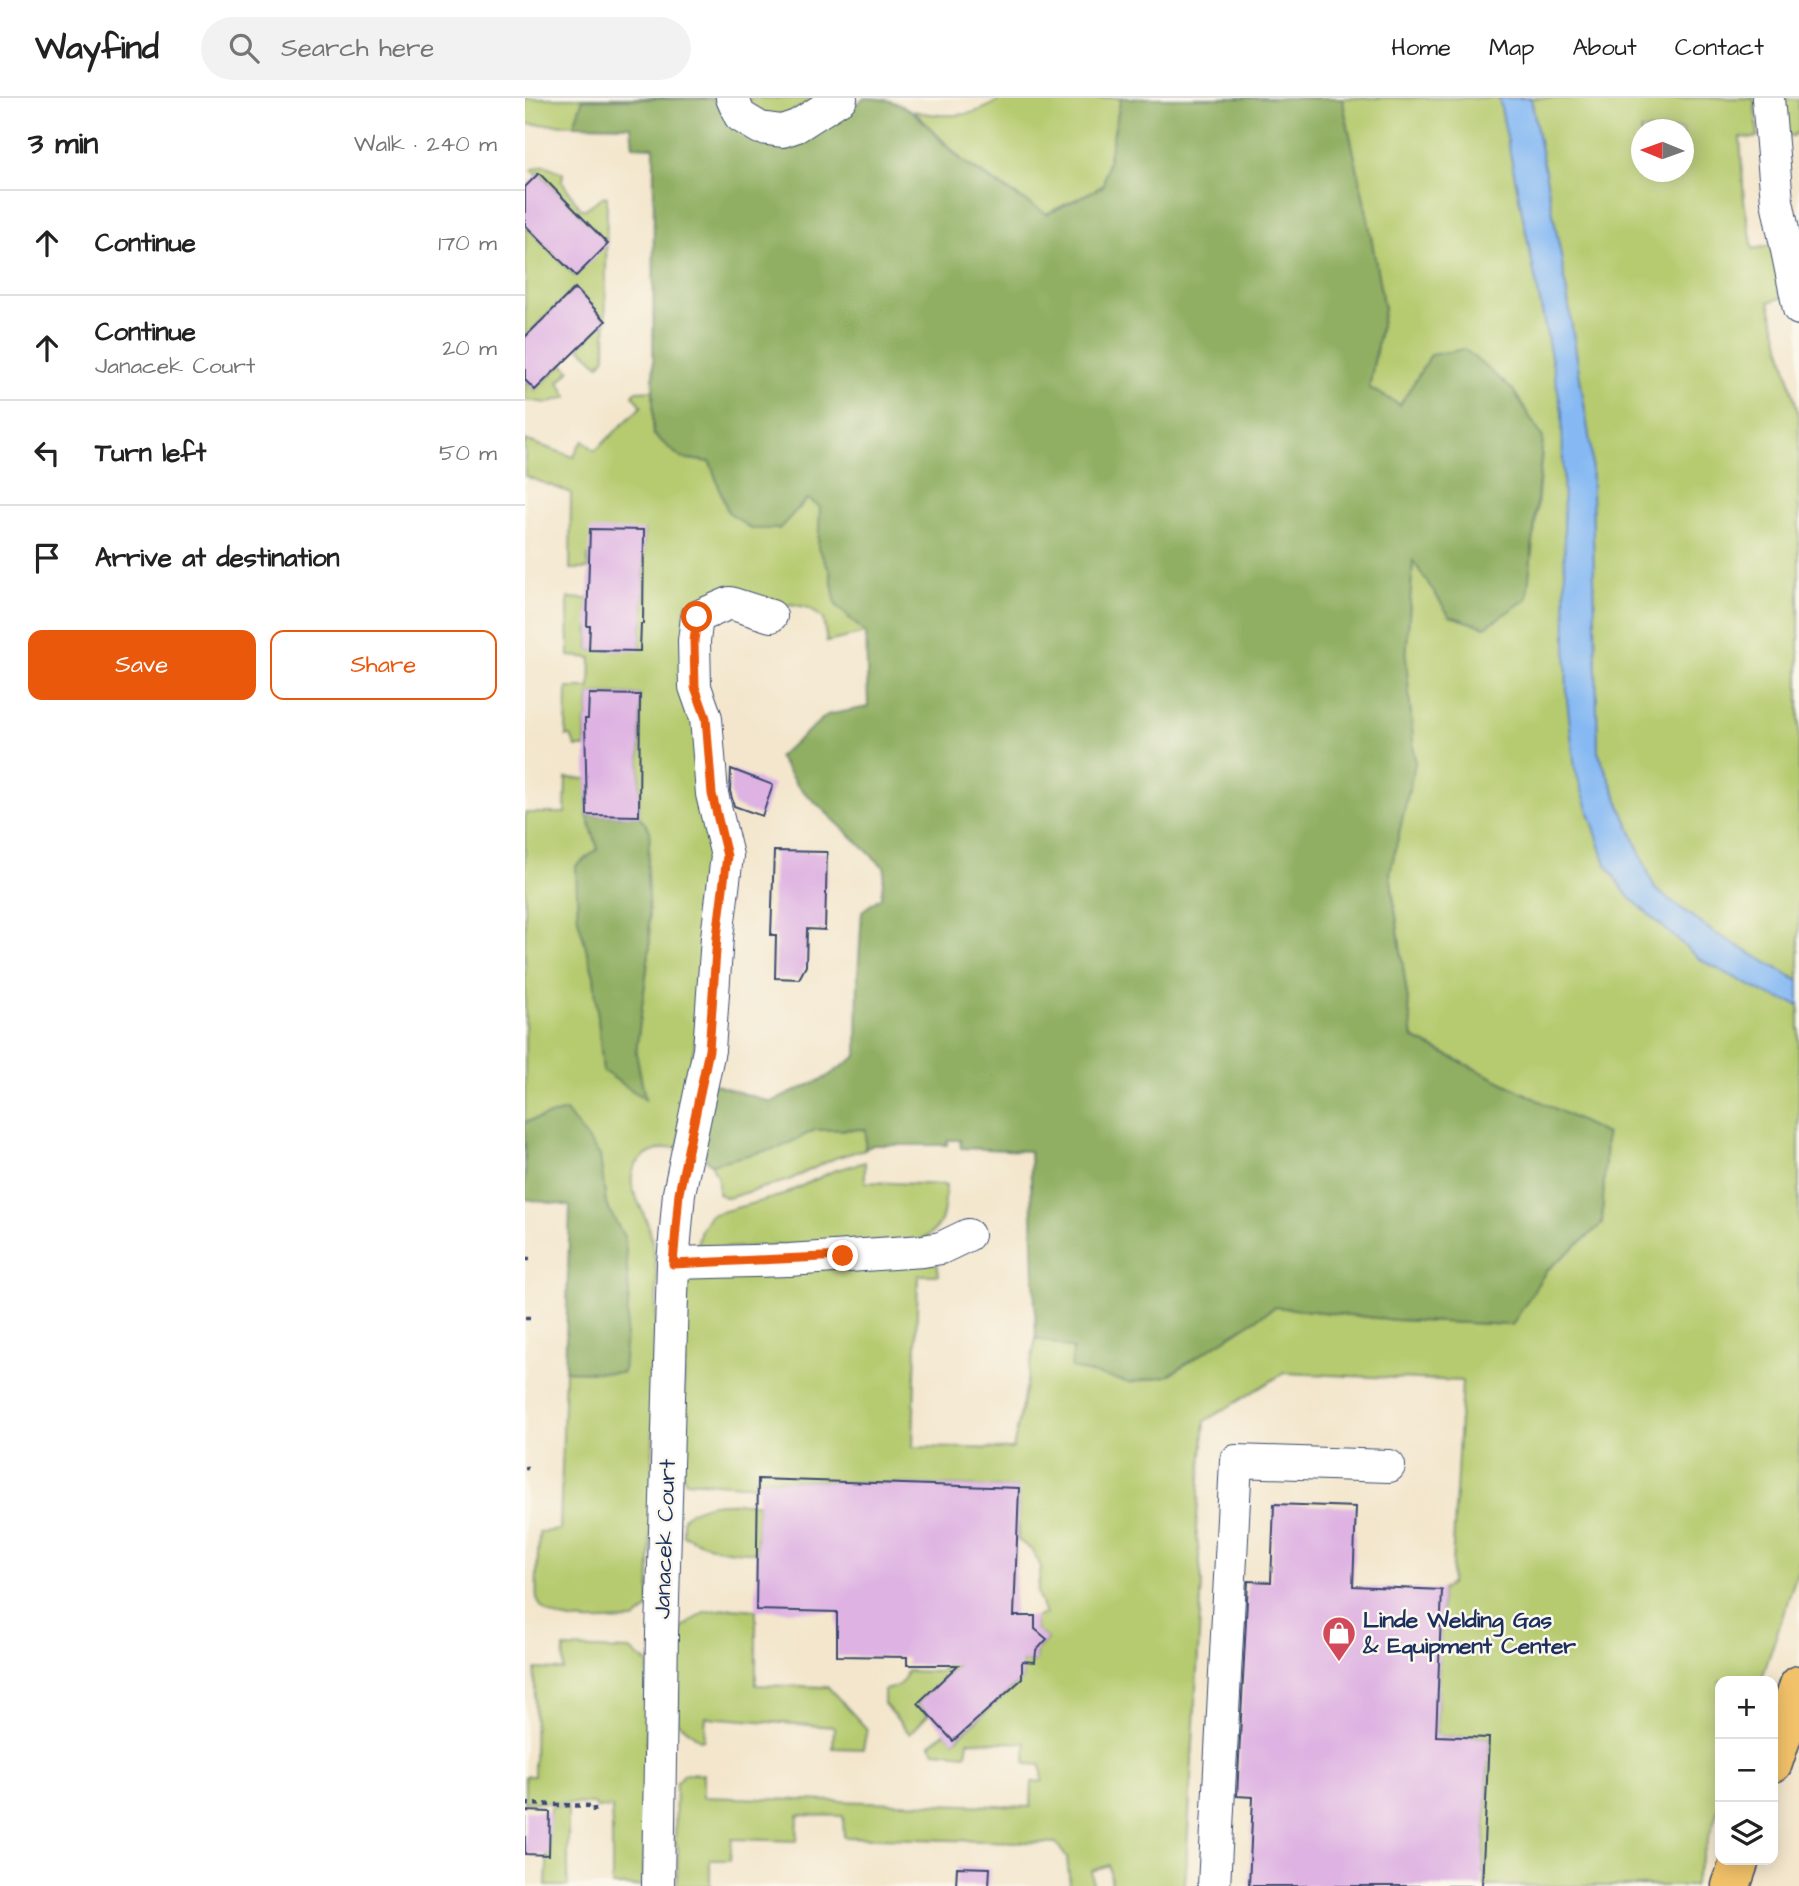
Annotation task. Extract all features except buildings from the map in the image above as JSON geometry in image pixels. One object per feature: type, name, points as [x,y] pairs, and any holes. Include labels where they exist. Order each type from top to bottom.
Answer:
[{"type":"highway","points":[[1778,1748],[1799,1685]]},
{"type":"highway","points":[[1731,1886],[1738,1865]]},
{"type":"street","points":[[732,98],[740,116],[760,128],[782,131],[797,127],[841,98]]},
{"type":"street","points":[[1768,98],[1777,201],[1799,309]]},
{"type":"street","name":"Janacek Court","points":[[658,1886],[662,1633],[673,1264],[679,1193],[709,1050],[717,937],[727,856],[712,794],[706,718],[695,687],[694,641],[697,617],[730,603],[772,616]]},
{"type":"street","points":[[673,1264],[923,1251],[941,1248],[968,1235]]},
{"type":"street","points":[[1214,1886],[1236,1461],[1389,1466]]},
{"type":"path","points":[[525,1259],[533,1259]]},
{"type":"path","points":[[525,1318],[532,1318]]},
{"type":"path","points":[[525,1804],[594,1806],[594,1814]]},
{"type":"green space","points":[[525,98],[715,99],[583,99],[574,125],[525,124]]},
{"type":"green space","points":[[746,98],[817,98],[789,113],[773,115],[764,113]]},
{"type":"green space","points":[[865,98],[899,104],[911,111],[964,162],[1047,214],[1103,186],[1121,98],[1342,98],[1384,309],[1369,388],[1400,405],[1431,355],[1464,349],[1513,390],[1543,438],[1527,599],[1485,627],[1450,616],[1413,561],[1406,658],[1415,763],[1390,873],[1413,1038],[1606,1134],[1602,1224],[1546,1271],[1512,1325],[1395,1320],[1275,1307],[1167,1376],[1130,1383],[1071,1368],[1073,1349],[1036,1338],[1030,1151],[961,1148],[960,1140],[948,1140],[947,1145],[873,1145],[865,1149],[866,1129],[815,1130],[781,1147],[711,1164],[695,1150],[707,1082],[771,1102],[825,1078],[857,1056],[862,911],[881,897],[885,868],[797,785],[778,757],[827,715],[868,707],[866,634],[836,605],[830,571],[818,548],[820,507],[807,499],[779,529],[751,529],[728,512],[710,462],[681,458],[653,434],[654,147],[633,146],[631,126],[574,125],[583,99],[715,99],[724,115],[818,128]]},
{"type":"green space","points":[[1001,98],[1121,98],[1103,186],[1046,214],[963,161],[914,111],[959,115],[981,110]]},
{"type":"green space","points":[[1342,98],[1499,98],[1562,411],[1565,505],[1606,864],[1799,1005],[1799,1567],[1763,1676],[1715,1676],[1715,1818],[1693,1886],[1485,1886],[1483,1873],[1489,1738],[1436,1736],[1442,1590],[1451,1583],[1462,1381],[1284,1373],[1205,1421],[1196,1528],[1202,1582],[1185,1886],[1112,1886],[1109,1865],[1092,1871],[1093,1886],[1070,1886],[1067,1858],[1056,1843],[844,1837],[843,1816],[798,1815],[797,1841],[732,1839],[730,1860],[710,1860],[710,1886],[677,1886],[676,1784],[685,1773],[703,1774],[703,1797],[1031,1807],[1032,1782],[1043,1781],[1041,1765],[1028,1764],[1025,1761],[1026,1743],[968,1741],[966,1754],[935,1751],[930,1745],[945,1732],[954,1741],[1022,1679],[1022,1661],[1035,1662],[1036,1651],[1047,1639],[1035,1629],[1035,1617],[1045,1614],[1037,1593],[1041,1567],[1033,1551],[1018,1540],[1018,1488],[759,1479],[758,1486],[686,1481],[682,1473],[687,1274],[937,1262],[939,1275],[918,1275],[913,1447],[1013,1449],[1036,1338],[1074,1349],[1071,1368],[1167,1376],[1275,1307],[1395,1320],[1511,1325],[1546,1271],[1602,1224],[1606,1134],[1413,1038],[1390,873],[1415,763],[1406,658],[1413,560],[1450,616],[1485,627],[1526,599],[1543,438],[1431,355],[1400,405],[1369,388],[1384,309]]},
{"type":"green space","points":[[1531,98],[1754,98],[1758,136],[1740,137],[1744,201],[1753,249],[1774,245],[1787,296],[1769,302],[1799,416],[1799,981],[1713,932],[1655,889],[1598,752],[1591,449],[1561,256]]},
{"type":"green space","points":[[1782,98],[1799,99],[1799,133],[1794,136],[1782,135]]},
{"type":"green space","points":[[544,165],[563,173],[562,181],[581,209],[604,196],[607,197],[606,243],[539,173],[537,175],[531,170]]},
{"type":"green space","points":[[525,225],[575,276],[606,245],[605,320],[575,288],[525,337]]},
{"type":"green space","points":[[605,322],[605,357],[599,365],[579,347]]},
{"type":"green space","points":[[563,364],[570,370],[559,382],[568,397],[547,403],[525,400],[525,380],[535,390]]},
{"type":"green space","points":[[653,390],[653,434],[681,458],[710,462],[728,512],[799,509],[807,499],[821,507],[818,548],[830,571],[836,605],[866,633],[827,642],[823,619],[809,608],[792,604],[777,609],[688,607],[715,837],[710,949],[678,1147],[660,1149],[644,1157],[633,1170],[632,1179],[633,1189],[650,1231],[657,1274],[649,1608],[634,1620],[579,1621],[553,1615],[543,1609],[537,1599],[539,1532],[560,1530],[565,1371],[622,1373],[625,1239],[606,1204],[600,1156],[566,1112],[525,1122],[525,813],[565,813],[566,778],[587,779],[587,815],[598,849],[576,866],[578,918],[594,976],[603,1070],[645,1099],[636,1052],[650,946],[647,874],[650,830],[639,816],[640,695],[589,694],[585,747],[576,747],[571,736],[566,736],[567,688],[590,688],[591,658],[569,656],[568,598],[588,599],[589,650],[640,650],[643,624],[644,531],[588,556],[588,569],[570,569],[571,493],[525,476],[525,440],[574,457],[584,441],[595,451],[642,406],[633,395],[636,391]]},
{"type":"green space","points":[[587,815],[639,816],[650,830],[647,874],[650,946],[636,1052],[645,1099],[603,1071],[594,976],[578,919],[576,866],[598,849]]},
{"type":"green space","points":[[566,1111],[600,1156],[606,1204],[625,1239],[629,1294],[623,1373],[565,1371],[570,1206],[525,1199],[525,1122]]},
{"type":"green space","points":[[867,1129],[865,1149],[835,1158],[789,1180],[728,1198],[718,1194],[718,1178],[711,1164],[781,1147],[815,1130]]},
{"type":"green space","points":[[865,1162],[865,1182],[946,1185],[942,1217],[935,1230],[921,1240],[696,1249],[701,1230],[710,1215],[783,1195],[833,1171]]},
{"type":"green space","points":[[718,1503],[758,1503],[757,1552],[719,1548],[683,1535],[683,1518],[699,1508]]},
{"type":"green space","points":[[733,1608],[756,1610],[756,1685],[828,1687],[867,1729],[863,1749],[833,1748],[834,1727],[706,1717],[704,1740],[700,1740],[677,1721],[679,1631],[704,1612]]},
{"type":"green space","points":[[564,1648],[630,1650],[648,1663],[643,1886],[612,1886],[612,1808],[596,1808],[595,1804],[525,1802],[525,1776],[534,1776],[535,1669],[563,1670]]},
{"type":"green space","points":[[948,1664],[959,1664],[918,1703],[928,1715],[910,1734],[884,1704],[884,1690],[899,1685],[907,1671],[939,1672]]},
{"type":"green space","points":[[550,1806],[568,1807],[568,1886],[546,1886]]},
{"type":"water","points":[[1499,98],[1531,98],[1561,256],[1591,449],[1598,752],[1655,889],[1713,932],[1799,981],[1799,1005],[1766,994],[1699,959],[1627,895],[1606,864],[1575,769],[1567,700],[1562,411]]},
{"type":"place","name":"Linde Welding Gas & Equipment Center","points":[[1339,1663]]},
{"type":"route","points":[[697,617],[694,641],[695,687],[706,718],[712,794],[727,856],[717,937],[709,1050],[679,1193],[673,1264],[843,1256]]}]
